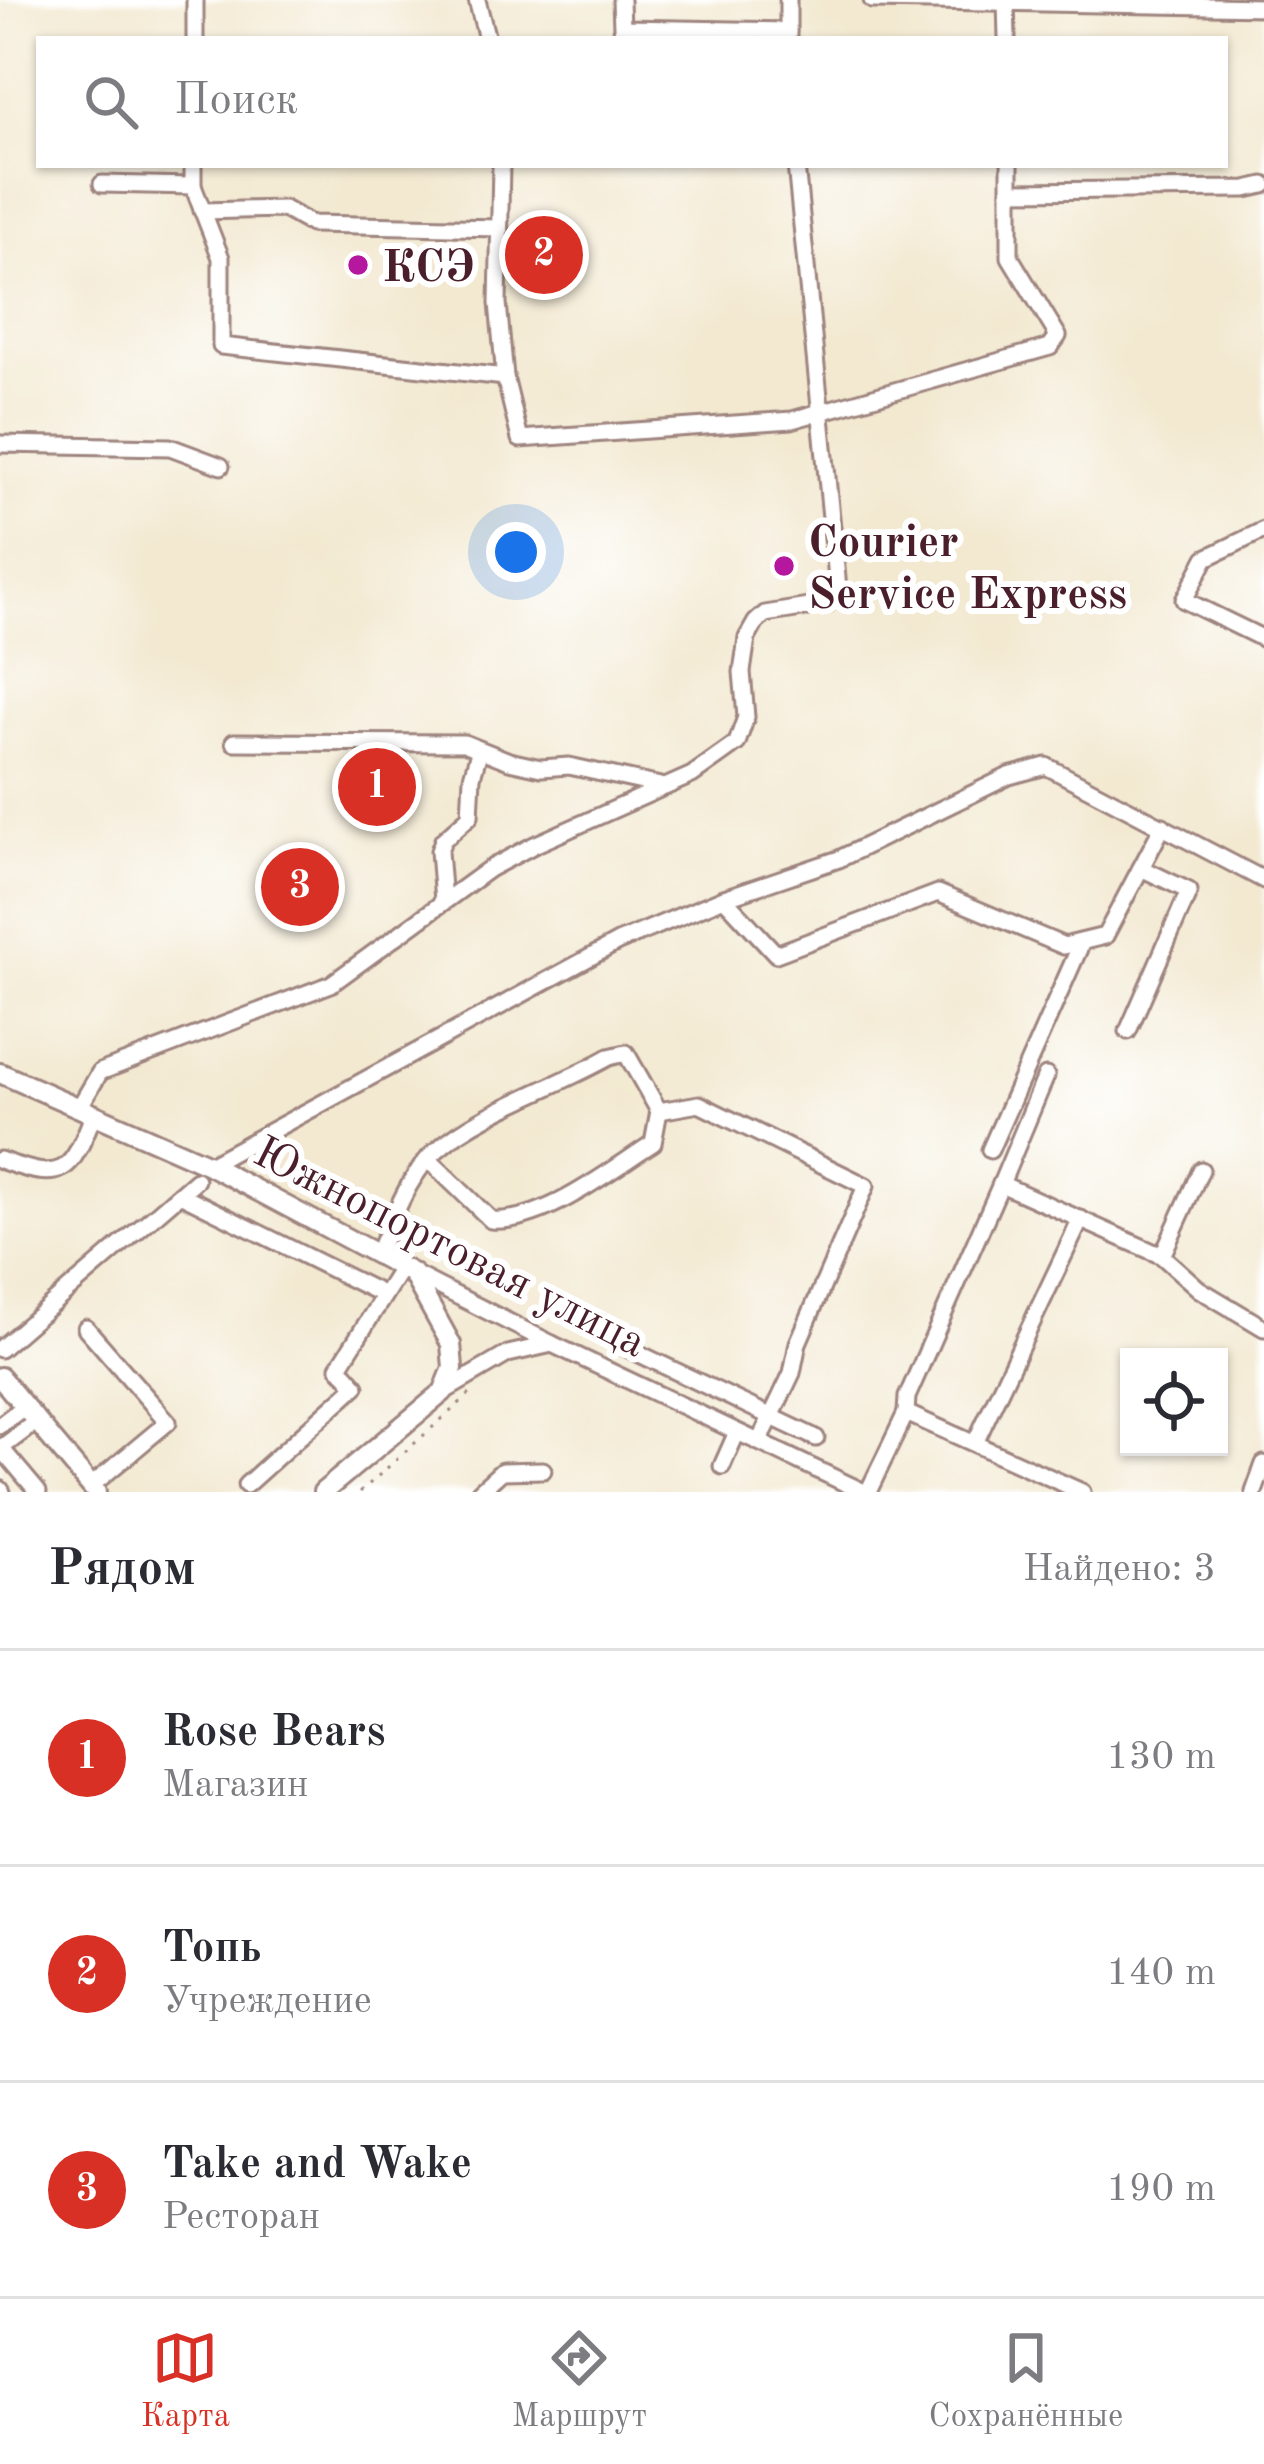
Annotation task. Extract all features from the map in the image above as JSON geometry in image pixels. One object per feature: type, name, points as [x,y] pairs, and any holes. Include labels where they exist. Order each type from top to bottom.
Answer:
[{"type":"main road","name":"Южнопортовая улица","points":[[0,1073],[87,1110],[202,1173],[407,1270]]},
{"type":"main road","points":[[336,1488],[443,1392],[453,1368],[451,1344],[407,1270]]},
{"type":"main road","points":[[0,1377],[94,1489]]},
{"type":"street","points":[[195,0],[195,36]]},
{"type":"street","points":[[477,0],[486,36]]},
{"type":"street","points":[[621,0],[622,28],[788,35],[788,0]]},
{"type":"street","points":[[872,0],[1264,7]]},
{"type":"street","points":[[1006,2],[1007,36]]},
{"type":"street","points":[[193,168],[193,186],[221,258],[221,346],[505,377]]},
{"type":"street","points":[[502,168],[498,303],[505,377],[520,439],[792,420],[1050,347],[1058,336],[1010,257],[1010,168]]},
{"type":"street","points":[[0,1160],[43,1175],[65,1168],[82,1144],[100,1072],[331,984],[443,901],[534,845],[692,775],[737,743],[746,717],[742,672],[747,638],[756,622],[765,614],[826,604],[838,588],[796,168]]},
{"type":"street","points":[[102,184],[193,186]]},
{"type":"street","points":[[1010,191],[1264,185]]},
{"type":"street","points":[[202,212],[284,209],[310,224],[499,228]]},
{"type":"street","points":[[0,443],[170,447],[221,466]]},
{"type":"street","points":[[1264,530],[1206,558],[1184,600],[1264,639]]},
{"type":"street","points":[[234,742],[464,743],[479,752],[541,768],[569,766],[665,787]]},
{"type":"street","points":[[443,901],[439,851],[443,839],[470,816],[479,752]]},
{"type":"street","points":[[0,1349],[202,1173],[617,942],[724,898],[839,859],[1009,776],[1046,766],[1264,880]]},
{"type":"street","points":[[724,898],[776,954],[938,892],[1064,946],[1105,936],[1163,826]]},
{"type":"street","points":[[1128,1031],[1189,891],[1142,868]]},
{"type":"street","points":[[990,1150],[1082,942]]},
{"type":"street","points":[[377,1254],[415,1178],[436,1150],[496,1114],[626,1053],[659,1112],[653,1143],[514,1222],[490,1220],[429,1160]]},
{"type":"street","points":[[866,1492],[906,1412],[907,1397],[1046,1076]]},
{"type":"street","points":[[659,1112],[699,1104],[866,1186],[798,1343],[792,1373],[759,1442]]},
{"type":"street","points":[[1162,1256],[1201,1170]]},
{"type":"street","points":[[1001,1184],[1162,1256],[1199,1289],[1264,1328]]},
{"type":"street","points":[[180,1194],[385,1295]]},
{"type":"street","points":[[975,1444],[1081,1220]]},
{"type":"street","points":[[246,1485],[356,1387],[339,1367],[385,1295],[407,1270]]},
{"type":"street","name":"Южнопортовая улица","points":[[407,1270],[866,1492]]},
{"type":"street","points":[[86,1328],[168,1422],[94,1489]]},
{"type":"street","points":[[443,1392],[508,1354],[552,1344]]},
{"type":"street","points":[[625,1347],[816,1438]]},
{"type":"street","points":[[906,1412],[1082,1492]]},
{"type":"street","points":[[0,1425],[31,1413]]},
{"type":"street","points":[[31,1413],[1,1448],[38,1492]]},
{"type":"street","points":[[722,1466],[737,1432]]},
{"type":"street","points":[[1254,1492],[1264,1464]]},
{"type":"street","points":[[479,1492],[502,1471],[543,1470]]},
{"type":"path","points":[[360,1492],[464,1399]]},
{"type":"place","name":"Топь","points":[[544,255]]},
{"type":"place","name":"КСЭ","points":[[358,265]]},
{"type":"place","name":"Courier Service Express","points":[[784,566]]},
{"type":"place","name":"Rose Bears","points":[[377,787]]},
{"type":"place","name":"Take and Wake","points":[[300,887]]}]
